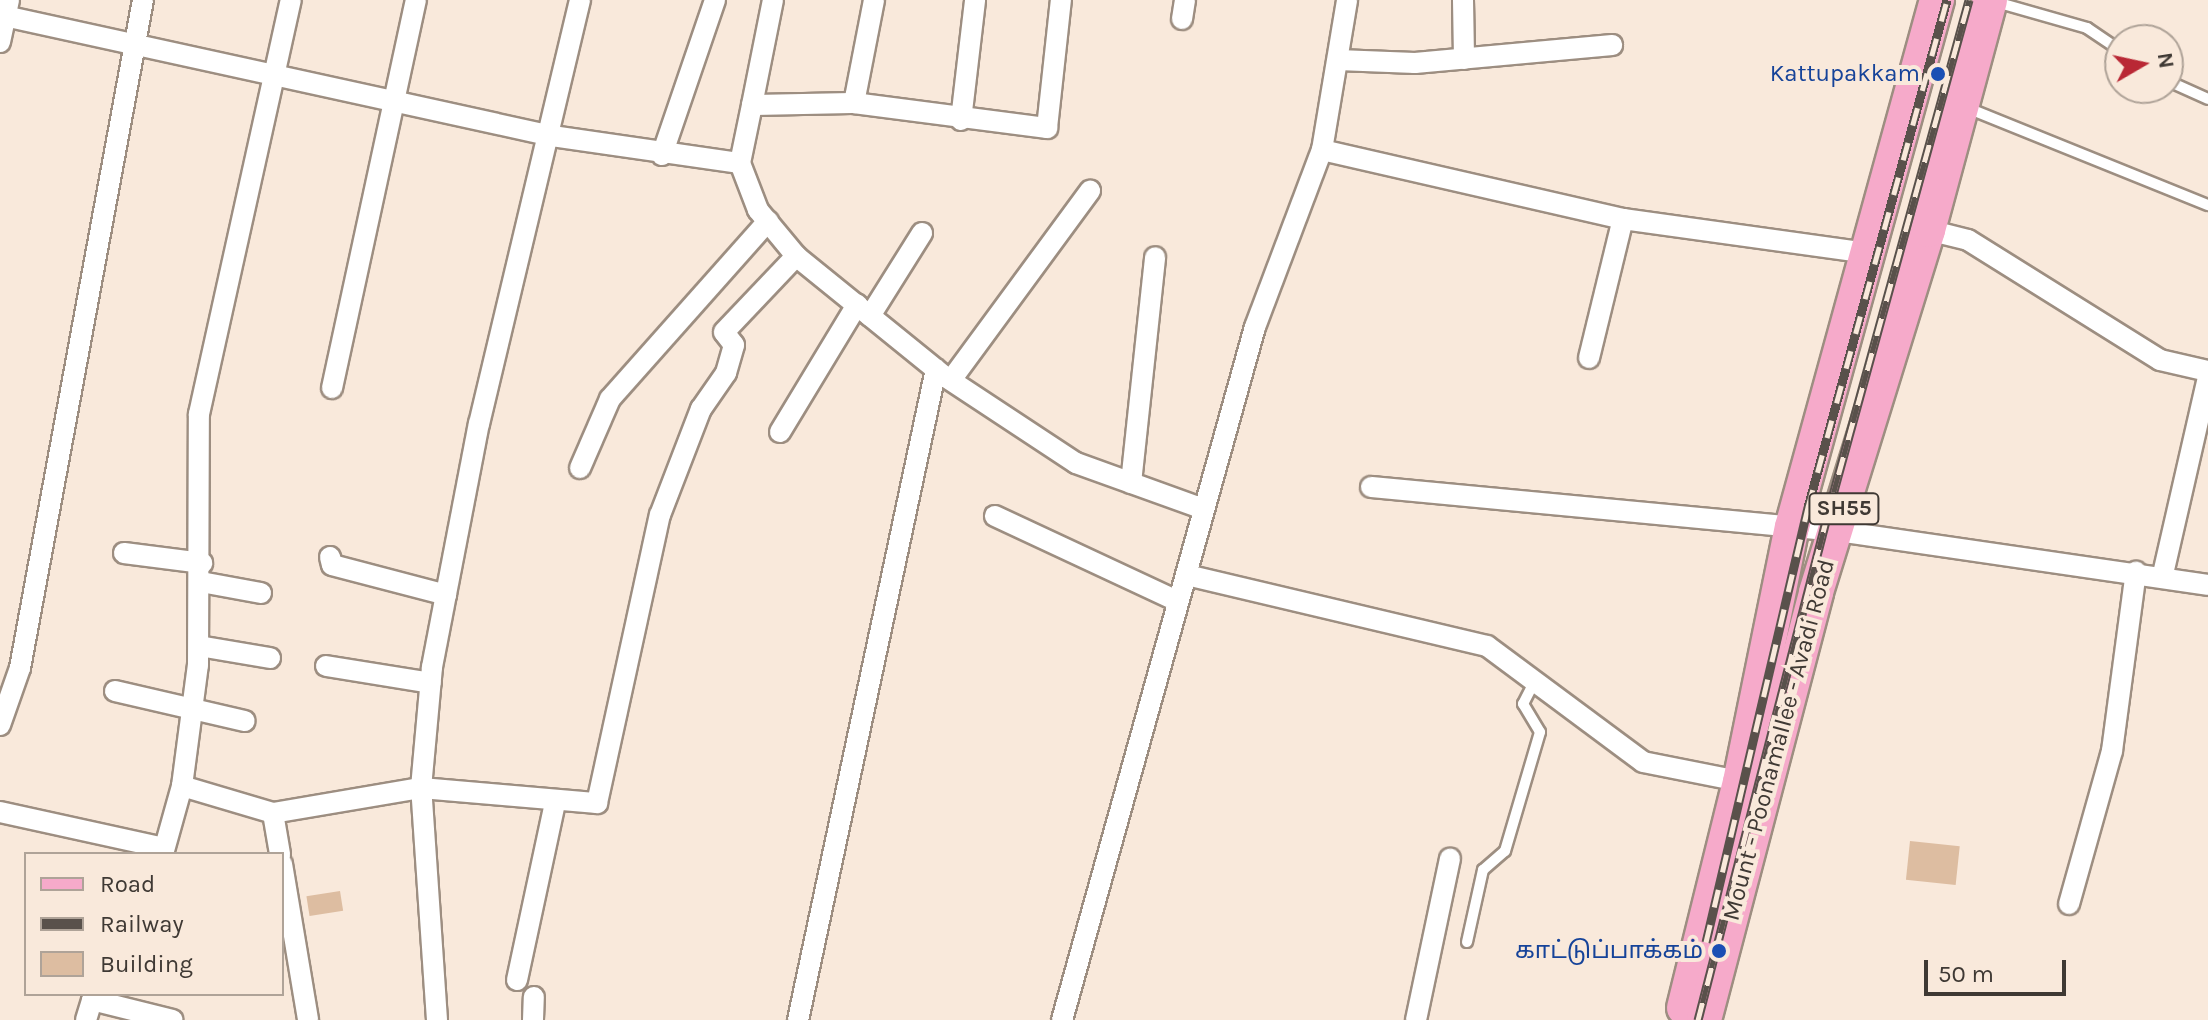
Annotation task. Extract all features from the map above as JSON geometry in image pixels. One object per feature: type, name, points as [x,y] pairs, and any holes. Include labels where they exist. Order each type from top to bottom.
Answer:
[{"type":"main road","name":"Mount - Poonamallee - Avadi Road","points":[[1704,1020],[1753,784],[1792,527],[1937,0]]},
{"type":"main road","name":"Mount - Poonamallee - Avadi Road","points":[[1682,1020],[1753,784],[1838,531],[1964,107],[2004,2]]},
{"type":"street","points":[[0,725],[20,668],[143,0]]},
{"type":"street","points":[[0,812],[164,851],[182,786],[199,646],[202,572],[199,414],[271,71],[291,0]]},
{"type":"street","points":[[332,388],[398,103],[416,0]]},
{"type":"street","points":[[437,1020],[421,788],[431,683],[479,424],[552,136],[580,0]]},
{"type":"street","points":[[662,155],[715,0]]},
{"type":"street","points":[[773,0],[740,163],[768,221],[796,256],[943,374],[1076,463],[1204,509]]},
{"type":"street","points":[[854,103],[874,0]]},
{"type":"street","points":[[961,120],[975,0]]},
{"type":"street","points":[[752,105],[854,103],[961,120],[1047,128],[1061,0]]},
{"type":"street","points":[[1062,1020],[1255,327],[1322,150],[1347,0]]},
{"type":"street","points":[[1463,0],[1464,59]]},
{"type":"street","points":[[0,42],[5,10],[133,42],[552,136],[662,155],[740,163]]},
{"type":"street","points":[[1338,60],[1464,59],[1612,45]]},
{"type":"street","points":[[1322,150],[1623,219],[1869,253]]},
{"type":"street","points":[[798,1020],[943,374],[1090,191]]},
{"type":"street","points":[[1589,358],[1623,219]]},
{"type":"street","points":[[580,468],[610,399],[768,221]]},
{"type":"street","points":[[1928,230],[1968,240],[2160,360],[2208,371]]},
{"type":"street","points":[[780,432],[864,310],[922,233]]},
{"type":"street","points":[[182,786],[273,813],[421,788],[555,802],[597,803],[660,515],[701,409],[726,373],[734,345],[724,332],[796,256]]},
{"type":"street","points":[[1131,483],[1155,257]]},
{"type":"street","points":[[2163,574],[2208,378]]},
{"type":"street","points":[[1371,487],[1838,531],[2163,574],[2208,585]]},
{"type":"street","points":[[995,516],[1177,601]]},
{"type":"street","points":[[124,553],[202,572],[261,593]]},
{"type":"street","points":[[330,557],[332,565],[446,595]]},
{"type":"street","points":[[2069,904],[2112,751],[2136,572]]},
{"type":"street","points":[[1187,575],[1487,646],[1535,680],[1592,730],[1643,762],[1753,784]]},
{"type":"street","points":[[199,646],[270,658]]},
{"type":"street","points":[[326,666],[431,683]]},
{"type":"street","points":[[115,691],[245,721]]},
{"type":"street","points":[[517,980],[555,802]]},
{"type":"street","points":[[273,813],[280,852]]},
{"type":"street","points":[[1416,1020],[1450,859]]},
{"type":"street","points":[[284,876],[308,1020]]},
{"type":"street","points":[[533,1020],[534,997]]},
{"type":"street","points":[[86,1020],[92,1000],[173,1020]]},
{"type":"lane","points":[[2004,2],[2087,28],[2104,39]]},
{"type":"lane","points":[[2184,88],[2208,99]]},
{"type":"lane","points":[[1964,107],[2208,205]]},
{"type":"lane","points":[[1467,942],[1483,870],[1505,851],[1540,732],[1523,704],[1535,680]]},
{"type":"building","points":[[1910,841],[1960,846],[1956,885],[1906,880]]},
{"type":"building","points":[[340,891],[343,911],[310,916],[306,896]]},
{"type":"railway","points":[[1706,942],[1808,507],[1947,0]]},
{"type":"railway","points":[[1698,1020],[1829,509],[1969,0]]},
{"type":"place","name":"Kattupakkam","points":[[1938,74]]},
{"type":"place","name":"காட்டுப்பாக்கம்","points":[[1719,951]]}]
